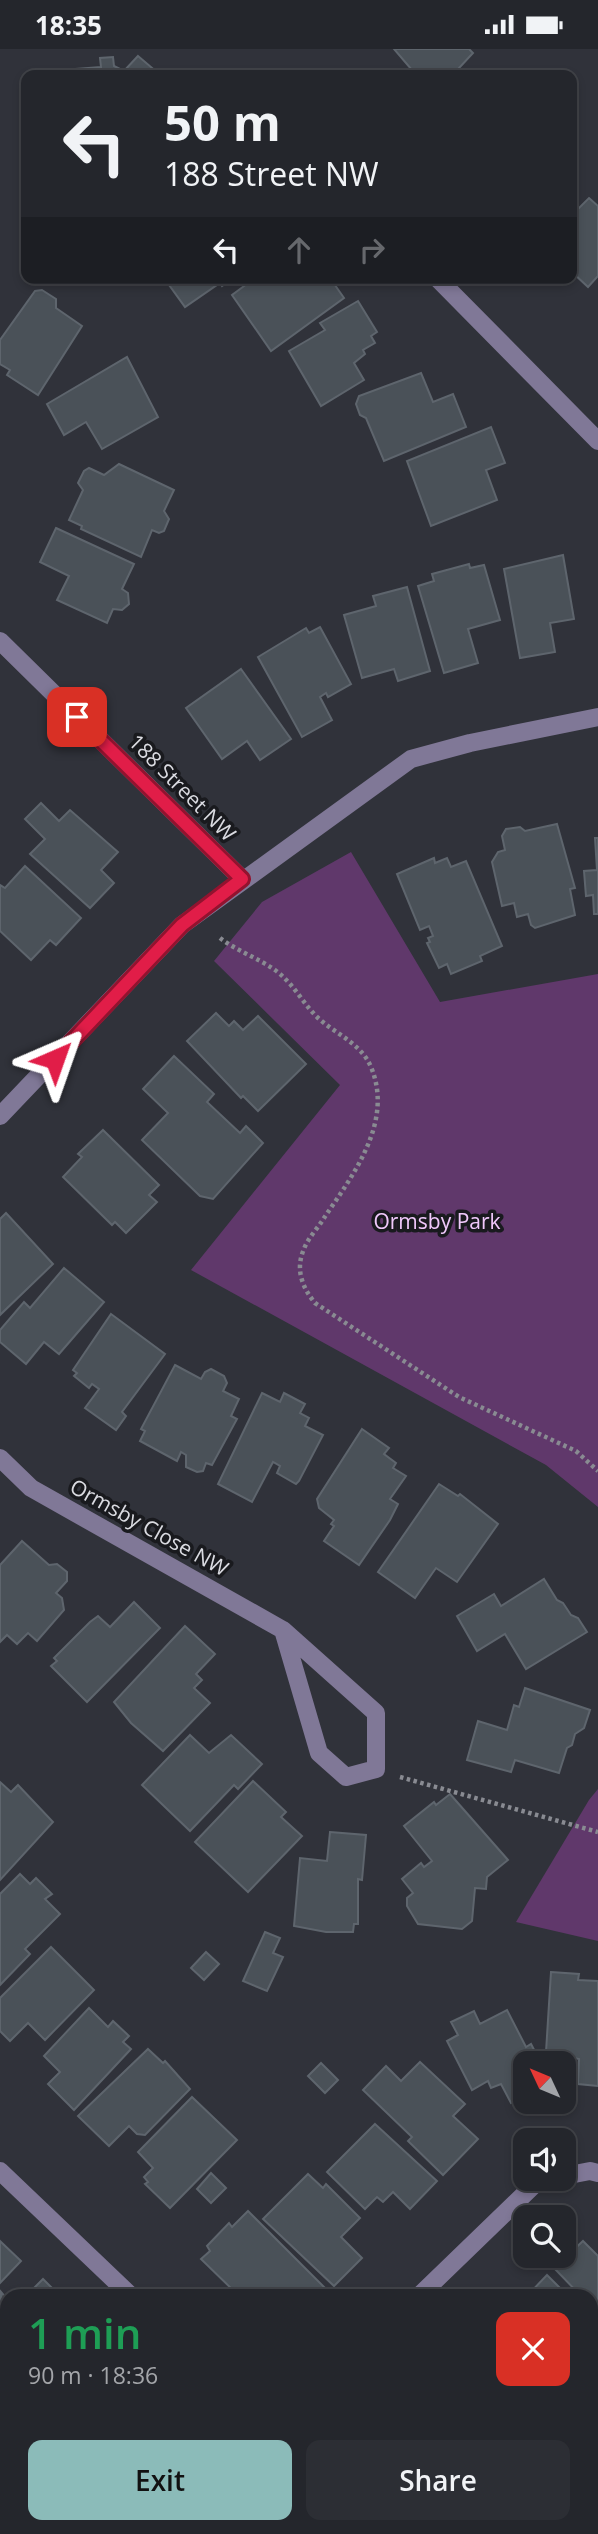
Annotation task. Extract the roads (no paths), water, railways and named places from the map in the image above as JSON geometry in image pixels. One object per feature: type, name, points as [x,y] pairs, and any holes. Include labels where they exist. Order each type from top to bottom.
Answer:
[{"type":"street","points":[[443,284],[598,441]]},
{"type":"street","name":"188 Street NW","points":[[0,641],[242,879]]},
{"type":"street","points":[[0,1116],[182,925],[411,759],[470,743],[598,717]]},
{"type":"street","name":"Ormsby Close NW","points":[[0,1458],[32,1488],[283,1630],[376,1713],[376,1769],[346,1777],[319,1753],[283,1630]]},
{"type":"street","points":[[0,2171],[124,2289]]},
{"type":"street","points":[[576,2174],[590,2171],[598,2173]]},
{"type":"street","points":[[426,2289],[528,2191]]},
{"type":"park label","name":"Ormsby Park","points":[[437,1222]]}]
